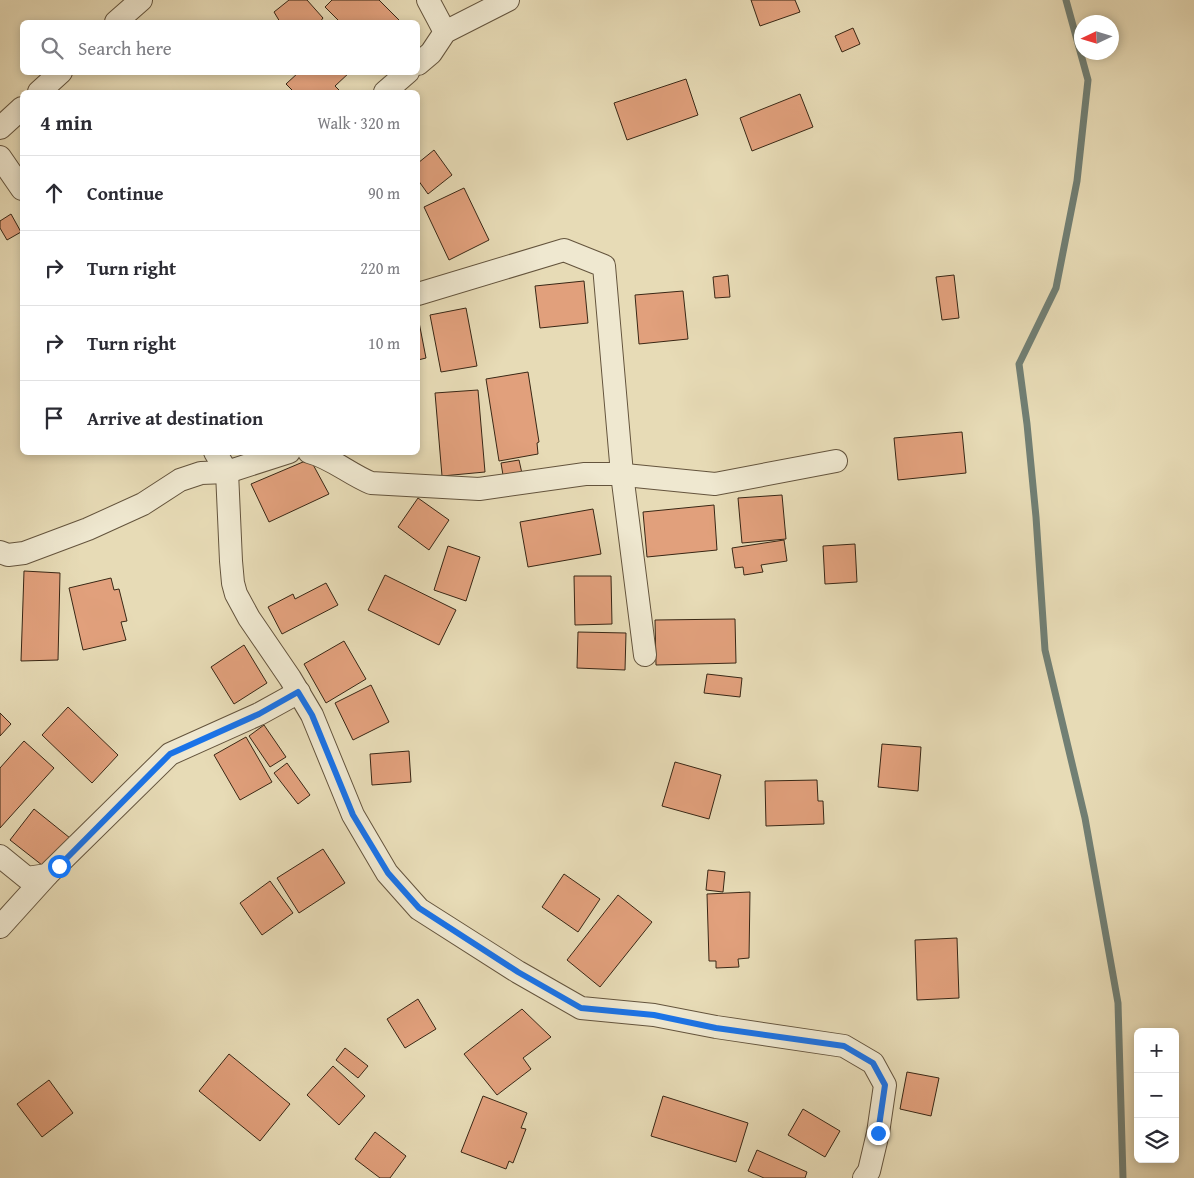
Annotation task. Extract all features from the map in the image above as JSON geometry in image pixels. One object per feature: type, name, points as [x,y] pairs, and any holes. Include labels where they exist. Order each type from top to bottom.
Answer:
[{"type":"street","points":[[118,20],[141,0]]},
{"type":"street","points":[[428,0],[445,32]]},
{"type":"street","points":[[420,62],[431,53],[445,32],[508,0]]},
{"type":"street","points":[[42,90],[59,75]]},
{"type":"street","points":[[387,90],[405,75]]},
{"type":"street","points":[[0,128],[20,110]]},
{"type":"street","points":[[0,157],[20,186]]},
{"type":"street","points":[[420,293],[564,250],[604,266],[622,474],[645,655]]},
{"type":"street","points":[[217,455],[227,472],[231,562],[236,594],[249,618],[312,715],[353,815],[388,873],[419,908],[518,972],[581,1008],[654,1015],[716,1028],[844,1046],[873,1063],[885,1085],[878,1133],[869,1171],[864,1178]]},
{"type":"street","points":[[0,552],[8,555],[24,553],[88,530],[143,504],[180,480],[201,473],[227,472],[280,455]]},
{"type":"street","points":[[320,455],[356,477],[371,483],[479,489],[585,474],[622,474],[716,484],[836,461]]},
{"type":"street","points":[[0,928],[47,875],[170,754],[259,714],[298,692]]},
{"type":"street","points":[[0,856],[27,878],[47,875]]},
{"type":"building","points":[[289,0],[307,0],[323,18],[322,20],[279,20],[274,12]]},
{"type":"building","points":[[332,0],[379,0],[399,20],[338,20],[325,7]]},
{"type":"building","points":[[751,0],[795,0],[800,12],[760,26]]},
{"type":"building","points":[[853,28],[860,44],[842,52],[835,36]]},
{"type":"building","points":[[296,75],[347,75],[335,86],[339,90],[292,90],[286,84]]},
{"type":"building","points":[[686,79],[698,115],[627,140],[614,103]]},
{"type":"building","points":[[800,94],[813,127],[752,151],[740,118]]},
{"type":"building","points":[[434,150],[452,175],[428,194],[420,183],[420,161]]},
{"type":"building","points":[[464,188],[489,240],[449,260],[424,207]]},
{"type":"building","points":[[11,214],[20,233],[7,240],[0,228],[0,221]]},
{"type":"building","points":[[728,275],[730,297],[715,298],[713,277]]},
{"type":"building","points":[[954,275],[959,318],[942,320],[936,277]]},
{"type":"building","points":[[584,281],[588,323],[540,328],[535,286]]},
{"type":"building","points":[[683,291],[688,339],[639,344],[635,295]]},
{"type":"building","points":[[466,308],[477,366],[441,372],[430,315]]},
{"type":"building","points":[[420,327],[426,358],[420,360]]},
{"type":"building","points":[[528,372],[539,442],[537,443],[538,454],[499,461],[486,379]]},
{"type":"building","points":[[478,390],[485,472],[442,476],[435,393]]},
{"type":"building","points":[[962,432],[966,473],[898,480],[894,438]]},
{"type":"building","points":[[310,459],[329,494],[269,522],[251,484]]},
{"type":"building","points":[[519,460],[523,478],[504,481],[501,463]]},
{"type":"building","points":[[782,495],[786,539],[742,543],[738,498]]},
{"type":"building","points":[[418,498],[449,520],[429,550],[398,527]]},
{"type":"building","points":[[714,505],[717,550],[647,557],[643,512]]},
{"type":"building","points":[[593,509],[601,554],[528,567],[520,522]]},
{"type":"building","points":[[784,540],[787,561],[761,565],[763,572],[744,575],[743,567],[735,568],[732,548]]},
{"type":"building","points":[[855,544],[857,582],[825,584],[823,546]]},
{"type":"building","points":[[448,546],[480,557],[466,601],[434,590]]},
{"type":"building","points":[[24,571],[60,573],[58,660],[21,661]]},
{"type":"building","points":[[385,575],[456,610],[439,645],[368,610]]},
{"type":"building","points":[[574,576],[611,576],[612,624],[575,625]]},
{"type":"building","points":[[111,578],[114,590],[119,589],[127,621],[121,622],[126,640],[83,650],[69,588]]},
{"type":"building","points":[[326,583],[338,605],[282,634],[268,607],[293,594],[295,599]]},
{"type":"building","points":[[735,619],[736,663],[656,665],[655,620]]},
{"type":"building","points":[[578,632],[626,633],[625,670],[577,668]]},
{"type":"building","points":[[344,641],[366,679],[326,703],[304,664]]},
{"type":"building","points":[[244,645],[267,683],[234,704],[211,667]]},
{"type":"building","points":[[707,674],[742,678],[740,697],[704,693]]},
{"type":"building","points":[[371,685],[389,722],[353,740],[335,703]]},
{"type":"building","points":[[68,707],[118,755],[92,783],[42,735]]},
{"type":"building","points":[[0,713],[11,724],[0,736]]},
{"type":"building","points":[[264,725],[286,757],[270,767],[249,736]]},
{"type":"building","points":[[246,737],[272,782],[240,800],[214,755]]},
{"type":"building","points":[[24,741],[54,768],[0,828],[0,768]]},
{"type":"building","points":[[882,744],[921,747],[918,791],[878,787]]},
{"type":"building","points":[[409,751],[411,782],[372,785],[370,754]]},
{"type":"building","points":[[675,762],[721,775],[709,819],[662,806]]},
{"type":"building","points":[[287,763],[310,795],[298,804],[274,773]]},
{"type":"building","points":[[817,780],[818,801],[823,801],[824,824],[766,826],[765,781]]},
{"type":"building","points":[[34,809],[70,838],[47,869],[10,840]]},
{"type":"building","points":[[323,849],[345,883],[299,913],[277,878]]},
{"type":"building","points":[[708,870],[725,872],[723,892],[706,890]]},
{"type":"building","points":[[564,874],[600,899],[578,932],[542,907]]},
{"type":"building","points":[[270,881],[293,913],[262,935],[240,903]]},
{"type":"building","points":[[750,892],[749,958],[738,959],[739,967],[716,968],[716,961],[709,961],[707,894]]},
{"type":"building","points":[[618,895],[652,922],[600,987],[567,960]]},
{"type":"building","points":[[957,938],[959,998],[917,1000],[915,940]]},
{"type":"building","points":[[418,999],[436,1029],[405,1048],[387,1019]]},
{"type":"building","points":[[522,1009],[551,1037],[523,1058],[531,1069],[497,1095],[464,1054]]},
{"type":"building","points":[[345,1048],[368,1066],[358,1078],[336,1060]]},
{"type":"building","points":[[229,1054],[290,1104],[260,1141],[199,1091]]},
{"type":"building","points":[[333,1066],[365,1096],[339,1125],[307,1095]]},
{"type":"building","points":[[907,1072],[939,1078],[931,1116],[900,1109]]},
{"type":"building","points":[[49,1080],[73,1113],[42,1137],[17,1104]]},
{"type":"building","points":[[483,1096],[527,1113],[521,1128],[526,1129],[513,1163],[509,1161],[506,1169],[461,1152]]},
{"type":"building","points":[[663,1096],[748,1123],[736,1162],[651,1136]]},
{"type":"building","points":[[803,1109],[840,1131],[825,1157],[788,1135]]},
{"type":"building","points":[[375,1132],[406,1156],[390,1178],[380,1178],[355,1159]]},
{"type":"building","points":[[757,1150],[807,1172],[805,1178],[764,1178],[748,1171]]},
{"type":"waterway","points":[[1066,0],[1088,80],[1077,181],[1056,288],[1019,364],[1036,517],[1045,650],[1085,818],[1118,1003],[1123,1178]]},
{"type":"route","points":[[59,866],[170,754],[259,714],[298,692],[312,715],[353,815],[388,873],[419,908],[518,972],[581,1008],[654,1015],[716,1028],[844,1046],[873,1063],[885,1085],[878,1133]]}]
